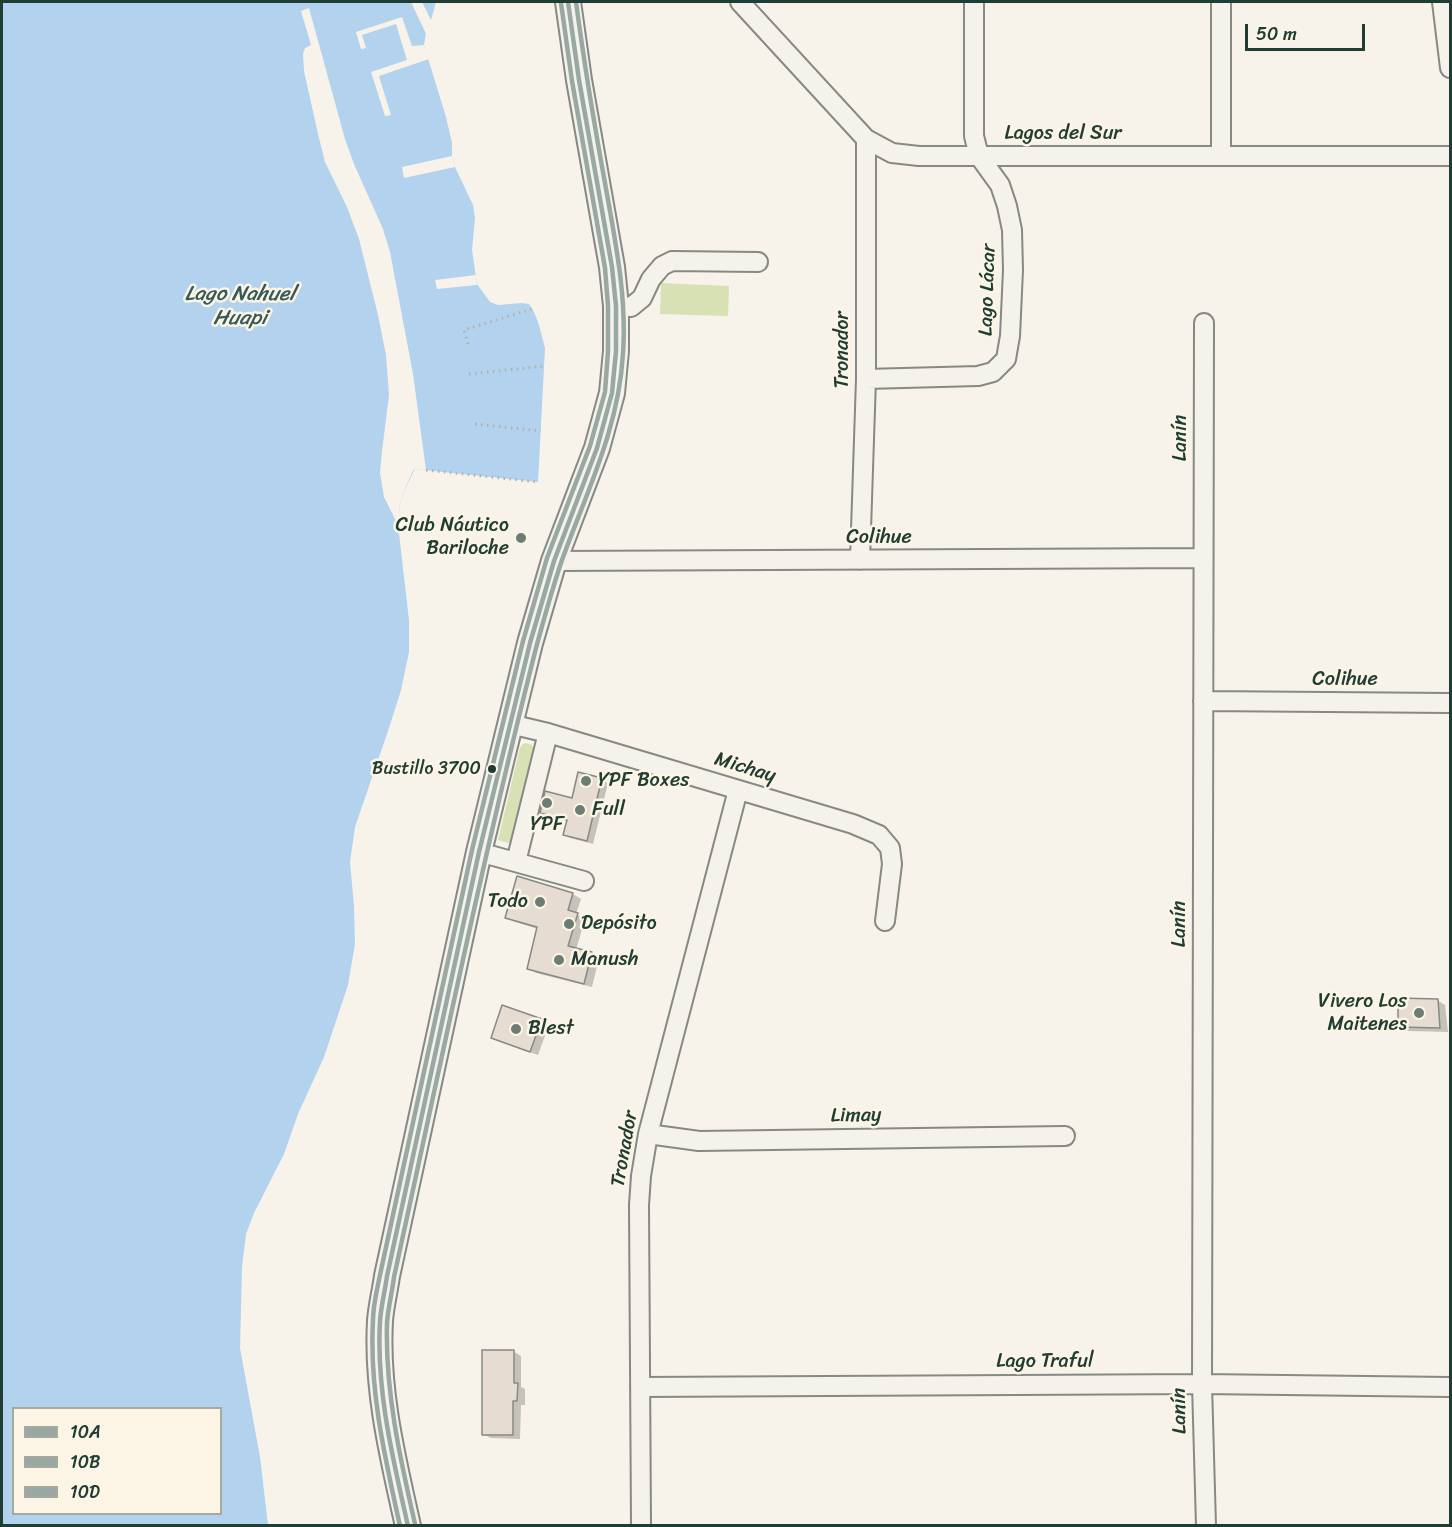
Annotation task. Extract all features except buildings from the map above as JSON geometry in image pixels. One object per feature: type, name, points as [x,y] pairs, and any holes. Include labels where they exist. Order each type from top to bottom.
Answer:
[{"type":"main road","points":[[408,1526],[384,1398],[380,1362],[380,1320],[396,1232],[479,852],[530,643],[554,561],[597,448],[612,393],[616,351],[616,306],[612,267],[579,80],[568,2]]},
{"type":"street","name":"Lagos del Sur","points":[[740,2],[866,139],[892,153],[919,156],[1450,156]]},
{"type":"street","points":[[974,2],[974,136],[979,156]]},
{"type":"street","points":[[1221,2],[1221,156]]},
{"type":"street","points":[[1442,2],[1450,68]]},
{"type":"street","name":"Tronador","points":[[860,560],[866,379],[866,139]]},
{"type":"street","name":"Lago Lácar","points":[[866,379],[978,376],[993,372],[1006,359],[1010,336],[1012,230],[1000,185],[979,156]]},
{"type":"street","points":[[616,306],[631,307],[642,298],[651,279],[662,266],[672,261],[758,262]]},
{"type":"street","name":"Lanín","points":[[1204,323],[1202,1384],[1206,1526]]},
{"type":"street","name":"Colihue","points":[[554,561],[1203,558]]},
{"type":"street","name":"Colihue","points":[[1203,701],[1450,703]]},
{"type":"street","name":"Michay","points":[[510,724],[853,824],[879,835],[890,848],[892,864],[885,921]]},
{"type":"street","points":[[516,862],[548,734]]},
{"type":"street","name":"Tronador","points":[[641,1526],[639,1205],[641,1176],[648,1134],[738,790]]},
{"type":"street","points":[[479,852],[584,881]]},
{"type":"street","name":"Limay","points":[[648,1134],[699,1141],[1065,1136]]},
{"type":"street","name":"Lago Traful","points":[[640,1388],[1202,1384],[1450,1387]]},
{"type":"path","points":[[468,344],[464,330],[532,309]]},
{"type":"path","points":[[469,374],[544,366]]},
{"type":"path","points":[[475,424],[540,431]]},
{"type":"path","points":[[426,470],[538,482]]},
{"type":"green space","points":[[661,283],[729,286],[728,316],[660,314]]},
{"type":"green space","points":[[526,743],[532,745],[535,753],[515,845],[498,840],[520,748]]},
{"type":"water","name":"Lago Nahuel Huapi","points":[[2,2],[436,2],[424,45],[446,117],[455,167],[473,205],[475,218],[472,250],[477,284],[490,302],[498,305],[529,304],[537,319],[545,348],[538,482],[415,469],[400,504],[398,525],[409,620],[409,652],[401,690],[355,827],[350,862],[355,944],[348,985],[324,1057],[298,1114],[284,1154],[246,1234],[242,1267],[240,1348],[260,1457],[268,1525],[2,1526]]},
{"type":"pier","points":[[411,2],[422,2],[433,24],[428,38]]},
{"type":"pier","points":[[309,8],[345,139],[383,229],[390,252],[413,374],[426,470],[414,469],[400,504],[398,525],[384,497],[380,473],[389,395],[386,355],[359,239],[347,207],[325,162],[304,71],[303,54],[305,48],[311,45],[301,11]]},
{"type":"pier","points":[[402,17],[412,46],[424,45],[429,59],[379,76],[391,115],[385,116],[371,72],[407,60],[396,24],[362,35],[366,48],[361,49],[356,32]]},
{"type":"pier","points":[[452,156],[455,167],[404,178],[402,167]]},
{"type":"pier","points":[[476,275],[477,285],[437,289],[435,280]]},
{"type":"transit line","name":"10A","points":[[408,1526],[383,1399],[379,1347],[381,1310],[387,1276],[479,852],[530,643],[554,561],[597,448],[612,393],[616,351],[616,306],[612,267],[579,80],[568,2]]},
{"type":"transit line","name":"10B","points":[[415,1524],[399,1449],[388,1374],[387,1323],[394,1277],[480,883],[536,648],[562,560],[609,433],[620,381],[623,353],[623,310],[619,268],[576,2]]},
{"type":"transit line","name":"10D","points":[[400,1526],[384,1449],[373,1372],[375,1298],[472,850],[523,641],[547,558],[590,446],[605,392],[608,351],[605,268],[572,81],[561,3]]},
{"type":"place","name":"Club Náutico Bariloche","points":[[521,538]]},
{"type":"place","name":"Bustillo 3700","points":[[492,769]]},
{"type":"place","name":"YPF Boxes","points":[[586,781]]},
{"type":"place","name":"YPF","points":[[547,803]]},
{"type":"place","name":"Full","points":[[580,810]]},
{"type":"place","name":"Todo","points":[[540,902]]},
{"type":"place","name":"Depósito","points":[[569,924]]},
{"type":"place","name":"Manush","points":[[559,960]]},
{"type":"place","name":"Vivero Los Maitenes","points":[[1419,1013]]},
{"type":"place","name":"Blest","points":[[516,1029]]}]
